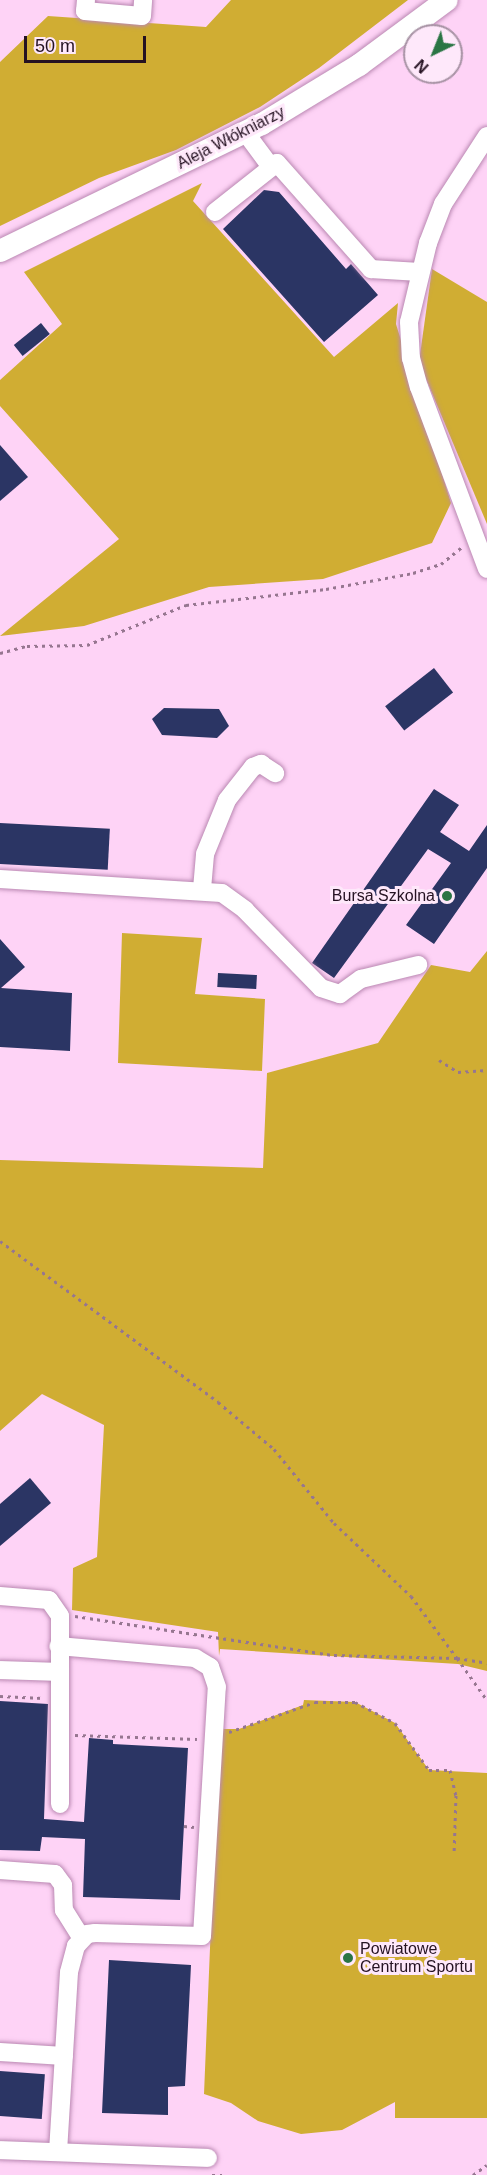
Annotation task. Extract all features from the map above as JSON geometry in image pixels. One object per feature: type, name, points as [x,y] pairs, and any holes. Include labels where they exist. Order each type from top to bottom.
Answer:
[{"type":"main road","name":"Aleja Włókniarzy","points":[[0,251],[245,132],[359,65],[447,0]]},
{"type":"street","points":[[86,0],[85,12],[142,16],[143,0]]},
{"type":"street","points":[[245,132],[271,167]]},
{"type":"street","points":[[487,136],[444,204],[420,272],[409,322],[411,358],[435,436],[475,532],[487,569]]},
{"type":"street","points":[[215,212],[277,163],[371,269],[420,272]]},
{"type":"street","points":[[201,889],[207,848],[227,800],[257,765],[275,773]]},
{"type":"street","points":[[0,879],[201,889],[222,893],[234,900],[321,988],[340,994],[361,979],[418,965]]},
{"type":"street","points":[[0,1596],[49,1600],[60,1616],[60,1804]]},
{"type":"street","points":[[58,2152],[71,1955],[82,1939],[95,1933],[202,1936],[217,1687],[210,1667],[195,1658],[60,1646]]},
{"type":"street","points":[[0,1670],[60,1672]]},
{"type":"street","points":[[0,1870],[55,1874],[63,1885],[64,1910],[82,1939]]},
{"type":"street","points":[[0,2052],[64,2056]]},
{"type":"street","points":[[0,2150],[208,2158]]},
{"type":"path","points":[[0,653],[27,646],[87,645],[186,605],[326,589],[413,573],[441,564],[475,532]]},
{"type":"path","points":[[439,1060],[458,1072],[487,1070]]},
{"type":"path","points":[[0,1241],[218,1402],[274,1449],[334,1523],[411,1596],[487,1700]]},
{"type":"path","points":[[60,1616],[91,1617],[334,1655],[457,1658],[487,1663]]},
{"type":"path","points":[[0,1696],[60,1699]]},
{"type":"path","points":[[60,1734],[213,1739],[302,1704],[355,1702],[395,1723],[429,1770],[450,1770],[456,1795],[454,1854]]},
{"type":"path","points":[[473,2175],[487,2165]]},
{"type":"shaded area","points":[[231,0],[408,0],[319,68],[260,107],[176,150],[99,178],[0,226],[0,62],[48,16],[206,27]]},
{"type":"shaded area","points":[[202,183],[193,201],[334,357],[398,303],[396,324],[451,503],[432,543],[323,579],[209,587],[84,626],[0,636],[119,539],[0,406],[0,380],[62,324],[24,272]]},
{"type":"shaded area","points":[[432,269],[487,302],[487,524],[419,362]]},
{"type":"shaded area","points":[[122,933],[202,938],[195,994],[265,999],[262,1071],[118,1063]]},
{"type":"shaded area","points":[[487,951],[487,1671],[458,1664],[220,1649],[219,1656],[218,1632],[72,1610],[73,1568],[97,1557],[104,1425],[42,1394],[0,1431],[0,1160],[263,1168],[267,1073],[378,1043],[431,965],[470,972]]},
{"type":"shaded area","name":"Powiatowe Centrum Sportu","points":[[304,1700],[355,1702],[395,1723],[429,1770],[487,1773],[487,2118],[395,2118],[395,2102],[342,2130],[301,2134],[258,2121],[231,2103],[204,2094],[219,1729],[239,1729],[303,1705]]},
{"type":"building","points":[[264,190],[279,192],[346,269],[351,264],[378,295],[324,342],[223,229]]},
{"type":"building","points":[[41,323],[50,334],[23,356],[14,345]]},
{"type":"building","points":[[0,445],[28,477],[0,501]]},
{"type":"building","points":[[434,668],[453,692],[404,731],[385,706]]},
{"type":"building","points":[[164,708],[219,709],[229,726],[217,738],[162,735],[152,719]]},
{"type":"building","name":"Bursa Szkolna","points":[[434,789],[459,805],[440,832],[469,851],[487,825],[487,868],[434,944],[406,925],[451,863],[428,849],[334,978],[312,963]]},
{"type":"building","points":[[0,823],[110,829],[108,870],[0,864]]},
{"type":"building","points":[[0,939],[25,967],[1,988],[72,993],[70,1051],[0,1047]]},
{"type":"building","points":[[218,973],[257,975],[256,989],[217,987]]},
{"type":"building","points":[[30,1478],[51,1503],[0,1546],[0,1504]]},
{"type":"building","points":[[0,1701],[48,1704],[44,1819],[84,1822],[89,1738],[113,1740],[113,1744],[188,1748],[180,1900],[83,1897],[85,1839],[42,1837],[40,1851],[0,1850]]},
{"type":"building","points":[[109,1960],[191,1965],[185,2086],[168,2087],[168,2115],[102,2113]]},
{"type":"building","points":[[0,2071],[45,2074],[42,2119],[0,2116]]},
{"type":"place","name":"Bursa Szkolna","points":[[447,896]]},
{"type":"place","name":"Powiatowe Centrum Sportu","points":[[348,1958]]}]
